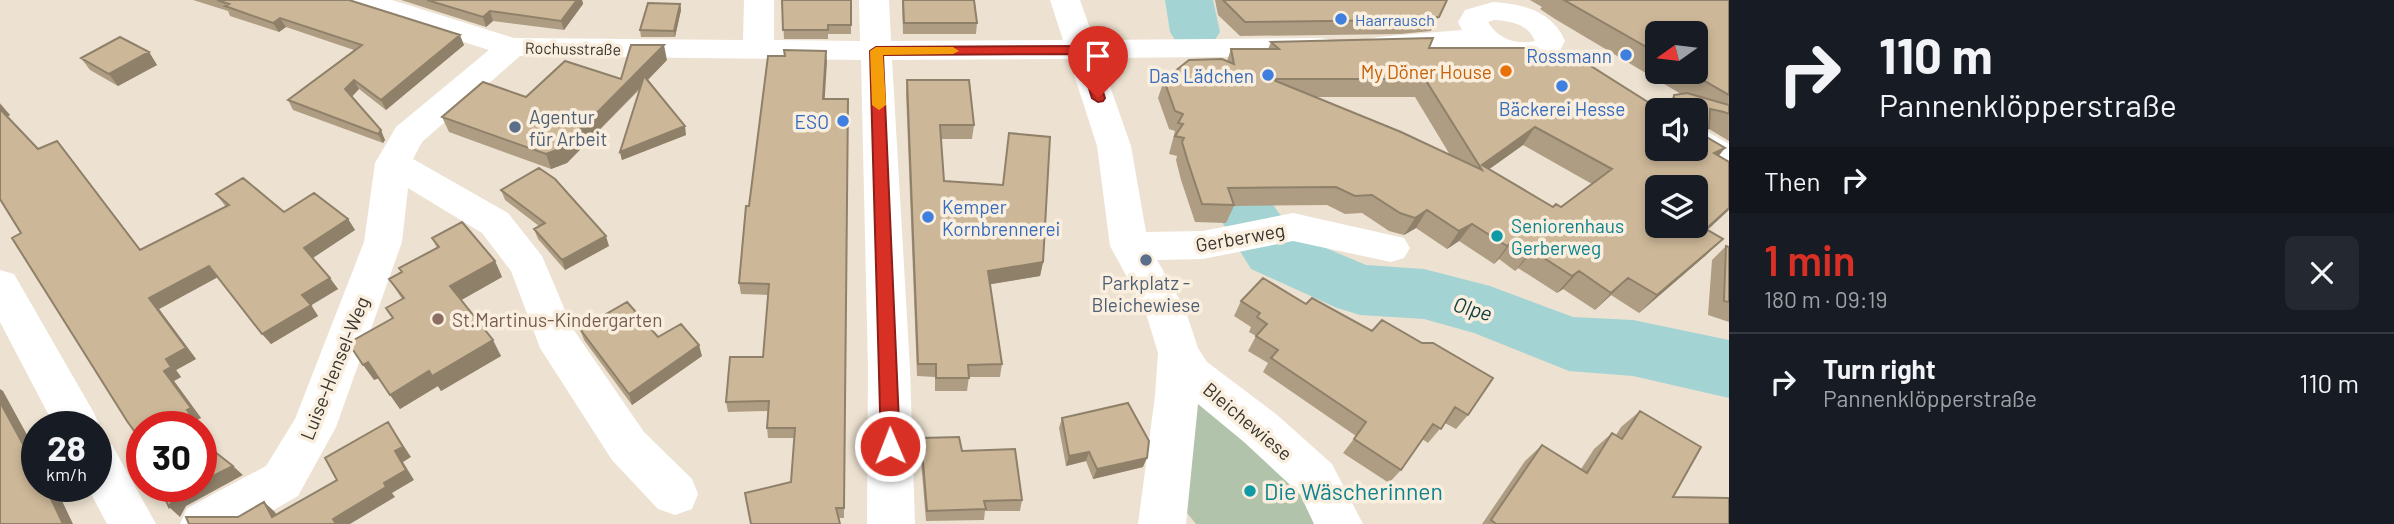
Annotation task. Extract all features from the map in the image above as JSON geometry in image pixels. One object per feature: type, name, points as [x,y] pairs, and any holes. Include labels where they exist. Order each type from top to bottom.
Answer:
[{"type":"street","name":"Rochusstraße","points":[[361,0],[512,47],[758,51],[1399,46],[1486,16]]},
{"type":"street","points":[[758,51],[759,0]]},
{"type":"street","points":[[874,0],[889,369],[891,524]]},
{"type":"street","name":"Bleichewiese","points":[[1065,0],[1114,146],[1129,246],[1165,309],[1179,353],[1192,374],[1260,428],[1316,480],[1339,524]]},
{"type":"street","points":[[1486,16],[1514,51],[1558,55]]},
{"type":"street","name":"Luise-Hensel-Weg","points":[[204,524],[282,481],[314,427],[383,243],[393,163],[408,135],[512,47]]},
{"type":"street","points":[[1708,147],[1729,160]]},
{"type":"street","points":[[393,163],[495,223],[528,266],[555,336],[628,446],[675,494]]},
{"type":"street","name":"Gerberweg","points":[[1129,246],[1192,247],[1293,227],[1391,248]]},
{"type":"street","points":[[0,285],[69,411]]},
{"type":"street","name":"Bleichewiese","points":[[1162,524],[1163,492],[1179,381],[1179,353]]},
{"type":"street","points":[[112,488],[132,524]]},
{"type":"green space","points":[[1193,394],[1334,524],[1196,524],[1187,513],[1180,490]]},
{"type":"building","points":[[217,0],[349,0],[460,35],[381,100],[354,80],[345,89],[381,130],[378,134],[288,100],[362,45],[280,18],[273,23],[225,6],[229,4]]},
{"type":"building","points":[[427,0],[577,0],[561,21],[490,11],[483,17]]},
{"type":"building","points":[[782,0],[851,0],[851,25],[828,25],[828,30],[783,30]]},
{"type":"building","points":[[903,0],[974,0],[977,23],[904,23]]},
{"type":"building","points":[[1223,0],[1447,0],[1439,17],[1407,20],[1245,22]]},
{"type":"building","points":[[1564,0],[1729,0],[1729,95],[1708,83],[1708,21],[1645,21],[1645,46]]},
{"type":"building","points":[[648,3],[680,4],[674,31],[640,30]]},
{"type":"building","points":[[120,37],[149,52],[109,74],[81,58]]},
{"type":"building","points":[[1433,38],[1429,48],[1529,48],[1586,63],[1645,100],[1645,161],[1708,161],[1708,138],[1725,148],[1714,153],[1729,162],[1729,208],[1708,227],[1708,175],[1645,175],[1645,238],[1708,238],[1708,230],[1723,239],[1657,295],[1628,278],[1611,293],[1579,271],[1572,276],[1533,251],[1529,253],[1512,242],[1507,246],[1472,224],[1459,231],[1427,210],[1415,218],[1400,213],[1372,195],[1355,196],[1336,187],[1228,188],[1234,205],[1202,204],[1182,142],[1184,138],[1175,136],[1183,124],[1178,123],[1183,114],[1175,111],[1164,80],[1189,60],[1222,59],[1234,64],[1231,49],[1279,49],[1271,42]],"holes":[[[1271,79],[1425,79],[1482,170],[1401,132]],[[1535,127],[1612,169],[1561,207],[1556,204],[1553,207],[1482,165]]]},
{"type":"building","points":[[631,45],[664,45],[562,148],[546,154],[442,117],[483,82],[526,97],[565,61],[621,79]]},
{"type":"building","points":[[784,50],[826,51],[823,99],[848,99],[844,508],[836,508],[840,524],[751,524],[745,493],[791,482],[795,428],[767,428],[769,401],[726,402],[730,357],[763,357],[769,284],[739,283],[746,206],[749,206],[768,56],[785,56]]},
{"type":"building","points":[[644,76],[685,126],[620,152]]},
{"type":"building","points":[[907,80],[969,80],[974,125],[940,125],[944,181],[1003,185],[1009,133],[1050,137],[1043,262],[988,271],[1002,364],[968,365],[969,378],[936,378],[936,364],[918,364]]},
{"type":"building","points":[[1687,93],[1704,98],[1674,98],[1674,95]]},
{"type":"building","points":[[1708,99],[1729,105],[1729,114],[1710,109],[1709,128]]},
{"type":"building","points":[[0,109],[38,149],[57,141],[140,250],[229,205],[216,194],[243,178],[284,212],[314,193],[348,219],[304,248],[330,278],[302,295],[311,305],[262,334],[209,266],[149,298],[186,348],[166,359],[171,367],[164,371],[191,408],[188,411],[126,411],[126,419],[12,238],[21,233],[0,199]]},
{"type":"building","points":[[539,168],[555,179],[606,236],[562,260],[534,229],[545,223],[501,190]]},
{"type":"building","name":"St.Martinus-Kindergarten","points":[[462,222],[495,261],[450,286],[493,340],[432,376],[429,371],[390,395],[368,362],[363,365],[351,347],[354,340],[393,318],[386,308],[404,298],[389,279],[402,272],[399,268],[439,247],[432,238]]},
{"type":"building","points":[[1726,246],[1729,247],[1729,302],[1724,301]]},
{"type":"building","points":[[1263,278],[1306,304],[1312,298],[1372,331],[1382,320],[1422,343],[1433,343],[1493,378],[1468,415],[1455,407],[1441,429],[1433,424],[1401,470],[1354,439],[1366,422],[1271,358],[1278,350],[1256,336],[1267,324],[1257,317],[1260,313],[1241,301]]},
{"type":"building","points":[[627,302],[658,337],[681,324],[699,345],[629,394],[580,329]]},
{"type":"building","points":[[0,402],[21,441],[21,502],[53,502],[63,524],[0,524]]},
{"type":"building","points":[[1128,403],[1149,441],[1147,458],[1097,469],[1089,452],[1069,456],[1062,418]]},
{"type":"building","points":[[1640,411],[1701,447],[1673,497],[1729,498],[1729,524],[1496,524],[1491,520],[1542,445],[1587,473],[1612,433],[1622,439]]},
{"type":"building","points":[[388,422],[403,447],[395,451],[406,470],[384,483],[386,487],[333,519],[336,524],[189,524],[186,517],[238,517],[264,502],[272,517],[337,480],[325,458]]},
{"type":"building","points":[[959,437],[962,451],[1015,449],[1022,500],[984,501],[986,509],[927,511],[921,438]]},
{"type":"building","points":[[217,454],[233,466],[217,474]]},
{"type":"waterway","name":"Olpe","points":[[1189,0],[1195,32]]},
{"type":"waterway","name":"Olpe","points":[[1242,206],[1273,252],[1360,290],[1424,294],[1490,312],[1569,344],[1633,348],[1729,369]]},
{"type":"slow traffic","points":[[879,105],[876,51],[953,51]]},
{"type":"place","name":"Haarrausch","points":[[1341,19]]},
{"type":"place","name":"Rossmann","points":[[1626,55]]},
{"type":"place","name":"My Döner House","points":[[1506,71]]},
{"type":"place","name":"Das Lädchen","points":[[1268,75]]},
{"type":"place","name":"Bäckerei Hesse","points":[[1562,86]]},
{"type":"place","name":"ESO","points":[[843,121]]},
{"type":"place","name":"Agentur für Arbeit","points":[[515,127]]},
{"type":"place","name":"Kemper Kornbrennerei","points":[[928,217]]},
{"type":"place","name":"Seniorenhaus Gerberweg","points":[[1497,236]]},
{"type":"place","name":"Parkplatz - Bleichewiese","points":[[1146,260]]},
{"type":"place","name":"St.Martinus-Kindergarten","points":[[438,319]]},
{"type":"place","name":"Die Wäscherinnen","points":[[1250,491]]},
{"type":"route","points":[[890,446],[876,51],[1083,50],[1098,98]]}]
